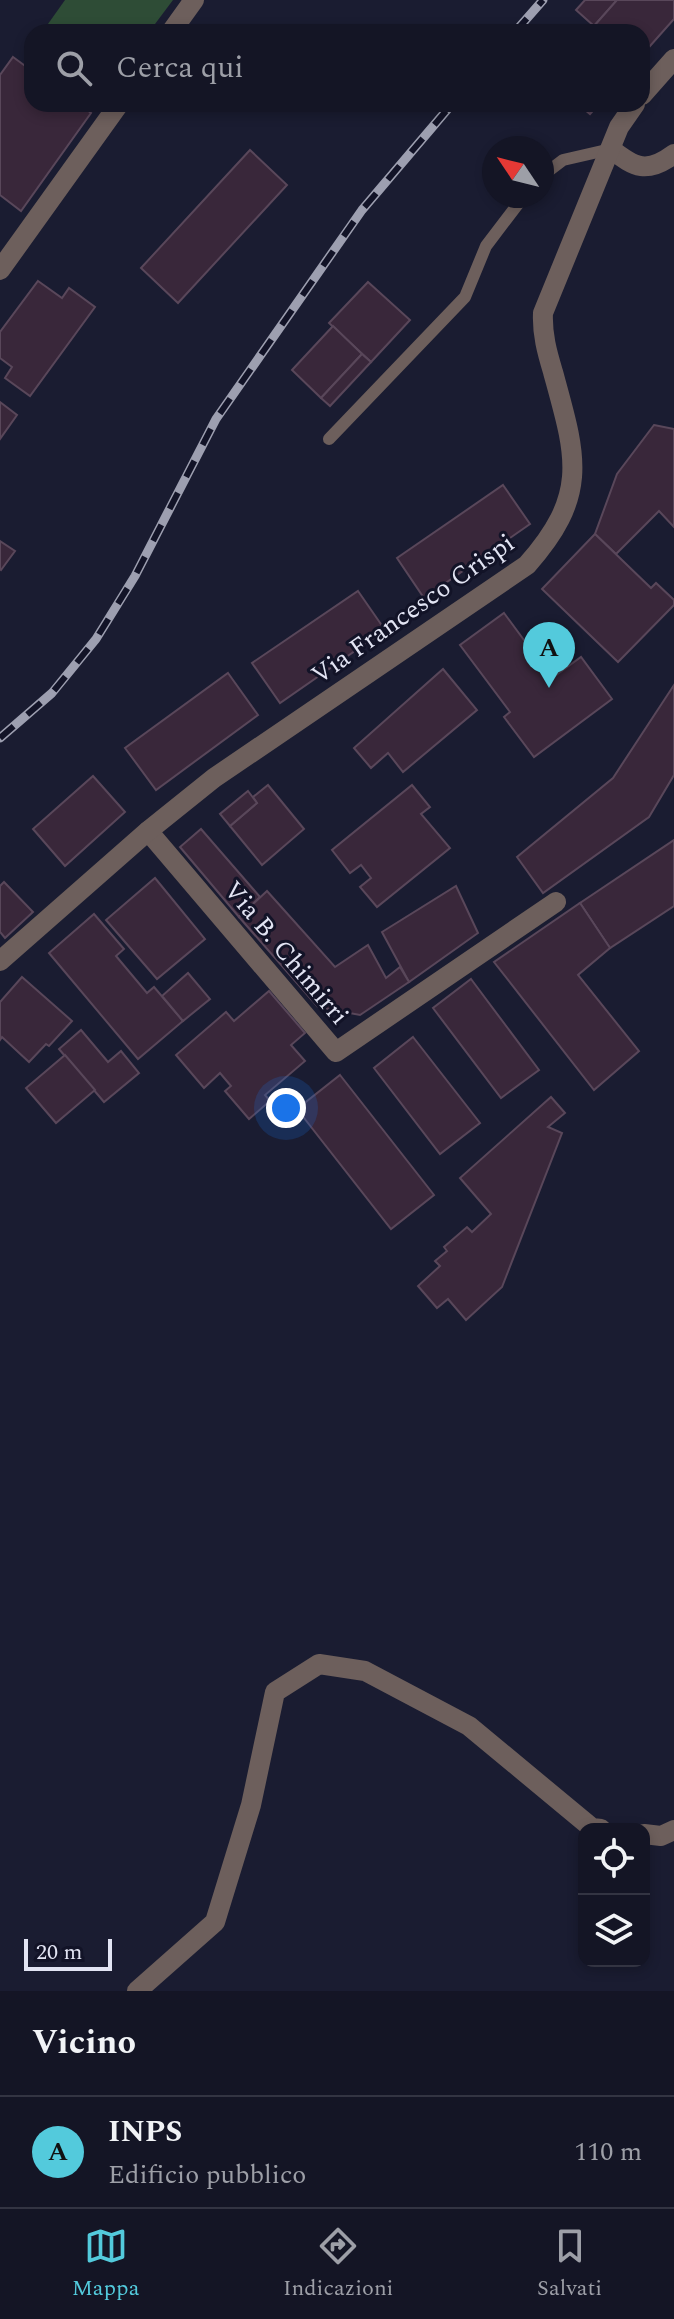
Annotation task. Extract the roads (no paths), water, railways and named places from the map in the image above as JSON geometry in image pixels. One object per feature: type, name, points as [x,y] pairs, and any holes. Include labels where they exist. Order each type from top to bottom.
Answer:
[{"type":"street","points":[[177,24],[194,0]]},
{"type":"street","points":[[650,86],[674,59]]},
{"type":"street","points":[[0,270],[113,112]]},
{"type":"street","name":"Via Francesco Crispi","points":[[0,961],[148,831],[214,778],[527,565],[552,534],[567,503],[575,469],[572,442],[542,332],[543,313],[619,127],[629,112]]},
{"type":"street","points":[[611,149],[639,167],[663,162],[674,154]]},
{"type":"street","name":"Via B. Chimirri","points":[[148,831],[336,1052],[556,902]]},
{"type":"street","points":[[137,1991],[215,1922],[251,1805],[275,1692],[319,1664],[365,1671],[469,1726],[586,1823]]},
{"type":"street","points":[[650,1835],[661,1836],[674,1830]]},
{"type":"lane","points":[[554,167],[563,160],[611,149]]},
{"type":"lane","points":[[329,439],[465,297],[486,246],[515,208]]},
{"type":"railway","points":[[522,24],[543,0]]},
{"type":"railway","points":[[0,738],[52,693],[96,639],[135,576],[216,419],[362,210],[445,112]]},
{"type":"place","name":"INPS","points":[[549,688]]}]
